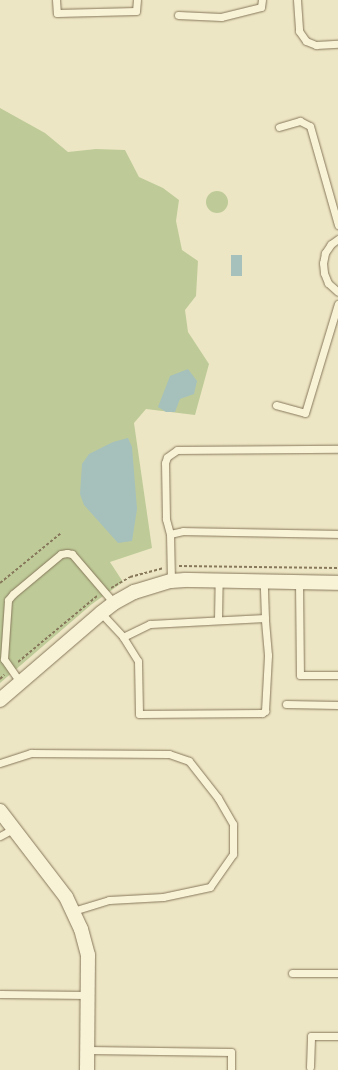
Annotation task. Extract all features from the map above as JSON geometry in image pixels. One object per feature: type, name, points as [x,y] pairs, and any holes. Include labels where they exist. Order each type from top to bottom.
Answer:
[{"type":"street","points":[[0,700],[101,613],[114,603],[134,592],[171,581],[338,583]]},
{"type":"street","points":[[0,812],[66,897],[82,929],[88,955],[88,1070]]},
{"type":"lane","points":[[56,0],[57,13],[136,11],[136,0]]},
{"type":"lane","points":[[178,15],[220,16],[261,7],[262,0]]},
{"type":"lane","points":[[297,0],[300,31],[306,41],[316,45],[338,44]]},
{"type":"lane","points":[[279,127],[300,122],[310,126],[338,225]]},
{"type":"lane","points":[[338,239],[331,244],[325,253],[323,263],[324,274],[328,283],[338,292]]},
{"type":"lane","points":[[276,405],[305,413],[338,304]]},
{"type":"lane","points":[[171,581],[170,534],[166,519],[165,463],[167,457],[177,450],[338,449]]},
{"type":"lane","points":[[170,534],[183,531],[338,534]]},
{"type":"lane","points":[[20,682],[4,659],[8,600],[19,589],[61,554],[67,553],[72,554],[114,603]]},
{"type":"lane","points":[[218,620],[219,581]]},
{"type":"lane","points":[[101,613],[123,637],[138,661],[139,714],[262,713],[265,711],[268,655],[264,581]]},
{"type":"lane","points":[[299,582],[300,675],[338,676]]},
{"type":"lane","points":[[123,637],[150,624],[265,618]]},
{"type":"lane","points":[[286,704],[338,705]]},
{"type":"lane","points":[[0,763],[31,753],[170,754],[189,761],[218,798],[233,824],[233,854],[210,887],[163,897],[109,900],[73,911]]},
{"type":"lane","points":[[0,836],[13,829]]},
{"type":"lane","points":[[292,973],[338,973]]},
{"type":"lane","points":[[0,994],[88,995]]},
{"type":"lane","points":[[310,1067],[311,1036],[338,1036]]},
{"type":"lane","points":[[88,1050],[231,1052],[231,1070]]},
{"type":"path","points":[[0,583],[62,533]]},
{"type":"green space","points":[[0,108],[45,133],[68,152],[96,149],[125,150],[139,177],[163,188],[179,200],[176,221],[182,250],[198,261],[196,296],[185,310],[188,332],[209,364],[195,415],[146,409],[134,423],[152,548],[110,562],[123,582],[92,604],[0,683]]},
{"type":"green space","points":[[217,191],[225,194],[228,202],[225,210],[217,213],[209,210],[206,202],[209,194]]},
{"type":"water","points":[[231,255],[242,255],[242,276],[231,276]]},
{"type":"water","points":[[188,369],[197,381],[194,394],[180,399],[175,412],[166,412],[158,407],[170,376]]},
{"type":"water","points":[[128,438],[132,447],[137,509],[132,541],[118,543],[84,505],[80,494],[82,464],[89,454],[113,442]]}]
